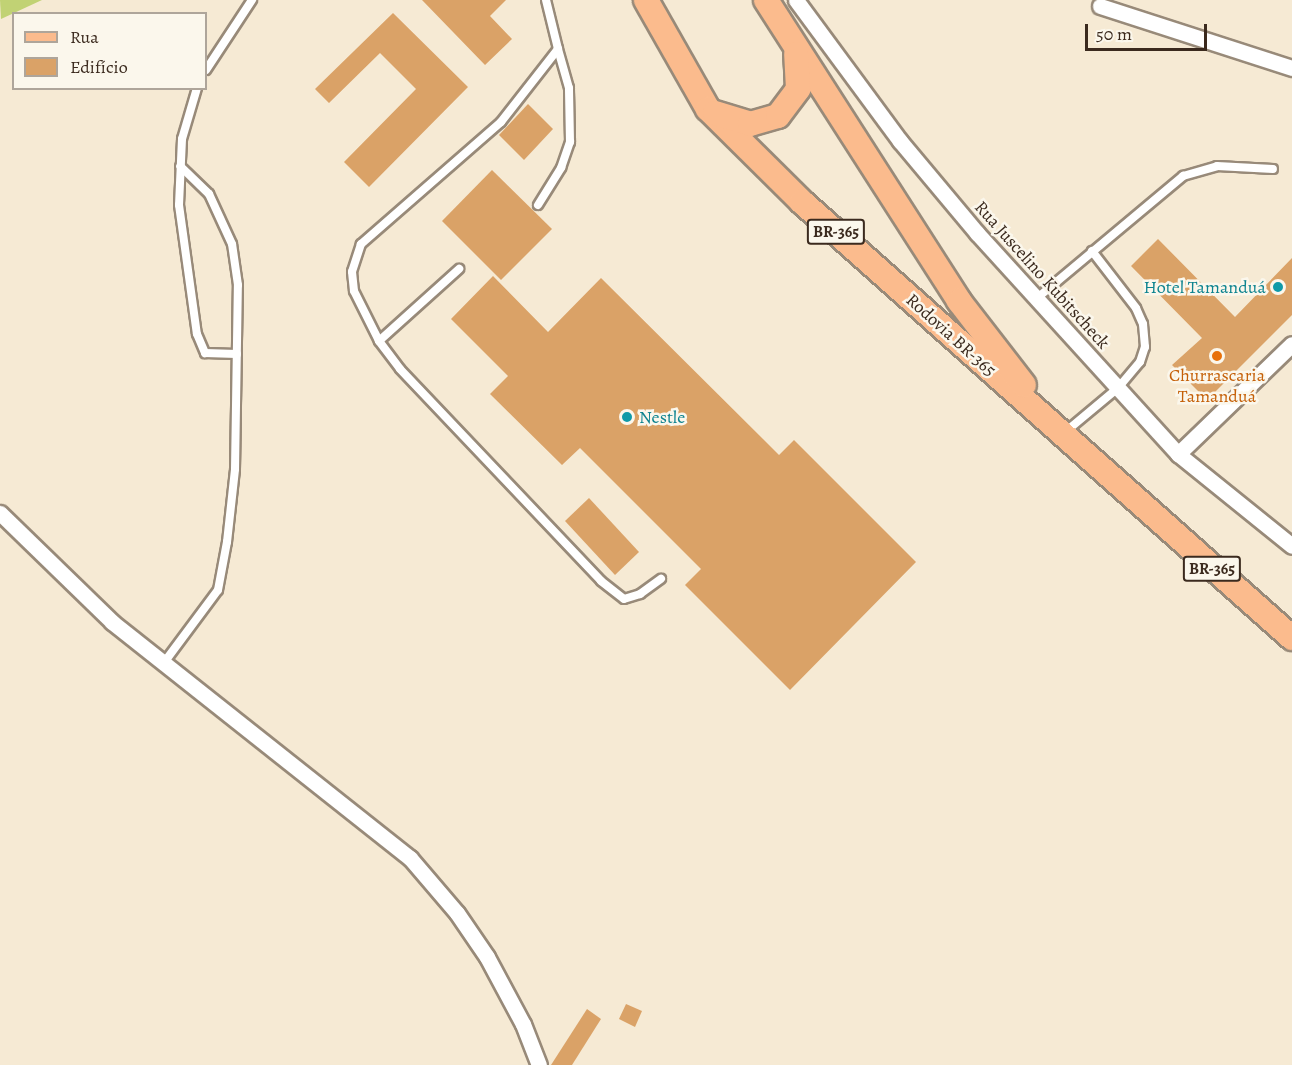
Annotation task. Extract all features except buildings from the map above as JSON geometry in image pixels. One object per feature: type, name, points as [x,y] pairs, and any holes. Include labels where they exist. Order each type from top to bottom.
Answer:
[{"type":"main road","name":"Rodovia BR-365","points":[[646,0],[708,109],[802,202],[1292,638]]},
{"type":"main road","name":"BR-365","points":[[766,0],[959,301],[1062,434]]},
{"type":"main road","name":"BR-365","points":[[708,109],[750,124],[778,116],[798,89],[794,46]]},
{"type":"street","name":"Rua Juscelino Kubitscheck","points":[[796,0],[900,141],[1036,298],[1178,454],[1292,546]]},
{"type":"street","points":[[1103,2],[1292,68]]},
{"type":"street","points":[[1178,454],[1292,344]]},
{"type":"street","points":[[0,513],[112,622],[410,858],[457,913],[487,957],[523,1024],[539,1065]]},
{"type":"lane","points":[[207,68],[252,0]]},
{"type":"lane","points":[[538,205],[561,168],[570,142],[569,88],[546,0]]},
{"type":"lane","points":[[558,49],[501,122],[361,244],[352,272],[354,291],[379,341],[400,369],[616,594],[631,598],[661,579]]},
{"type":"lane","points":[[196,90],[182,139],[179,205],[199,344],[210,355],[237,354]]},
{"type":"lane","points":[[163,663],[212,601],[222,574],[235,469],[238,285],[232,244],[209,194],[180,166]]},
{"type":"lane","points":[[1036,298],[1183,176],[1217,166],[1273,169]]},
{"type":"lane","points":[[1062,434],[1118,388],[1140,362],[1145,347],[1143,324],[1136,308],[1092,252]]},
{"type":"lane","points":[[379,341],[459,269]]},
{"type":"green space","points":[[0,0],[42,0],[12,12],[1,19]]},
{"type":"place","name":"Hotel Tamanduá","points":[[1278,287]]},
{"type":"place","name":"Churrascaria Tamanduá","points":[[1217,356]]},
{"type":"place","name":"Nestle","points":[[627,417]]}]
